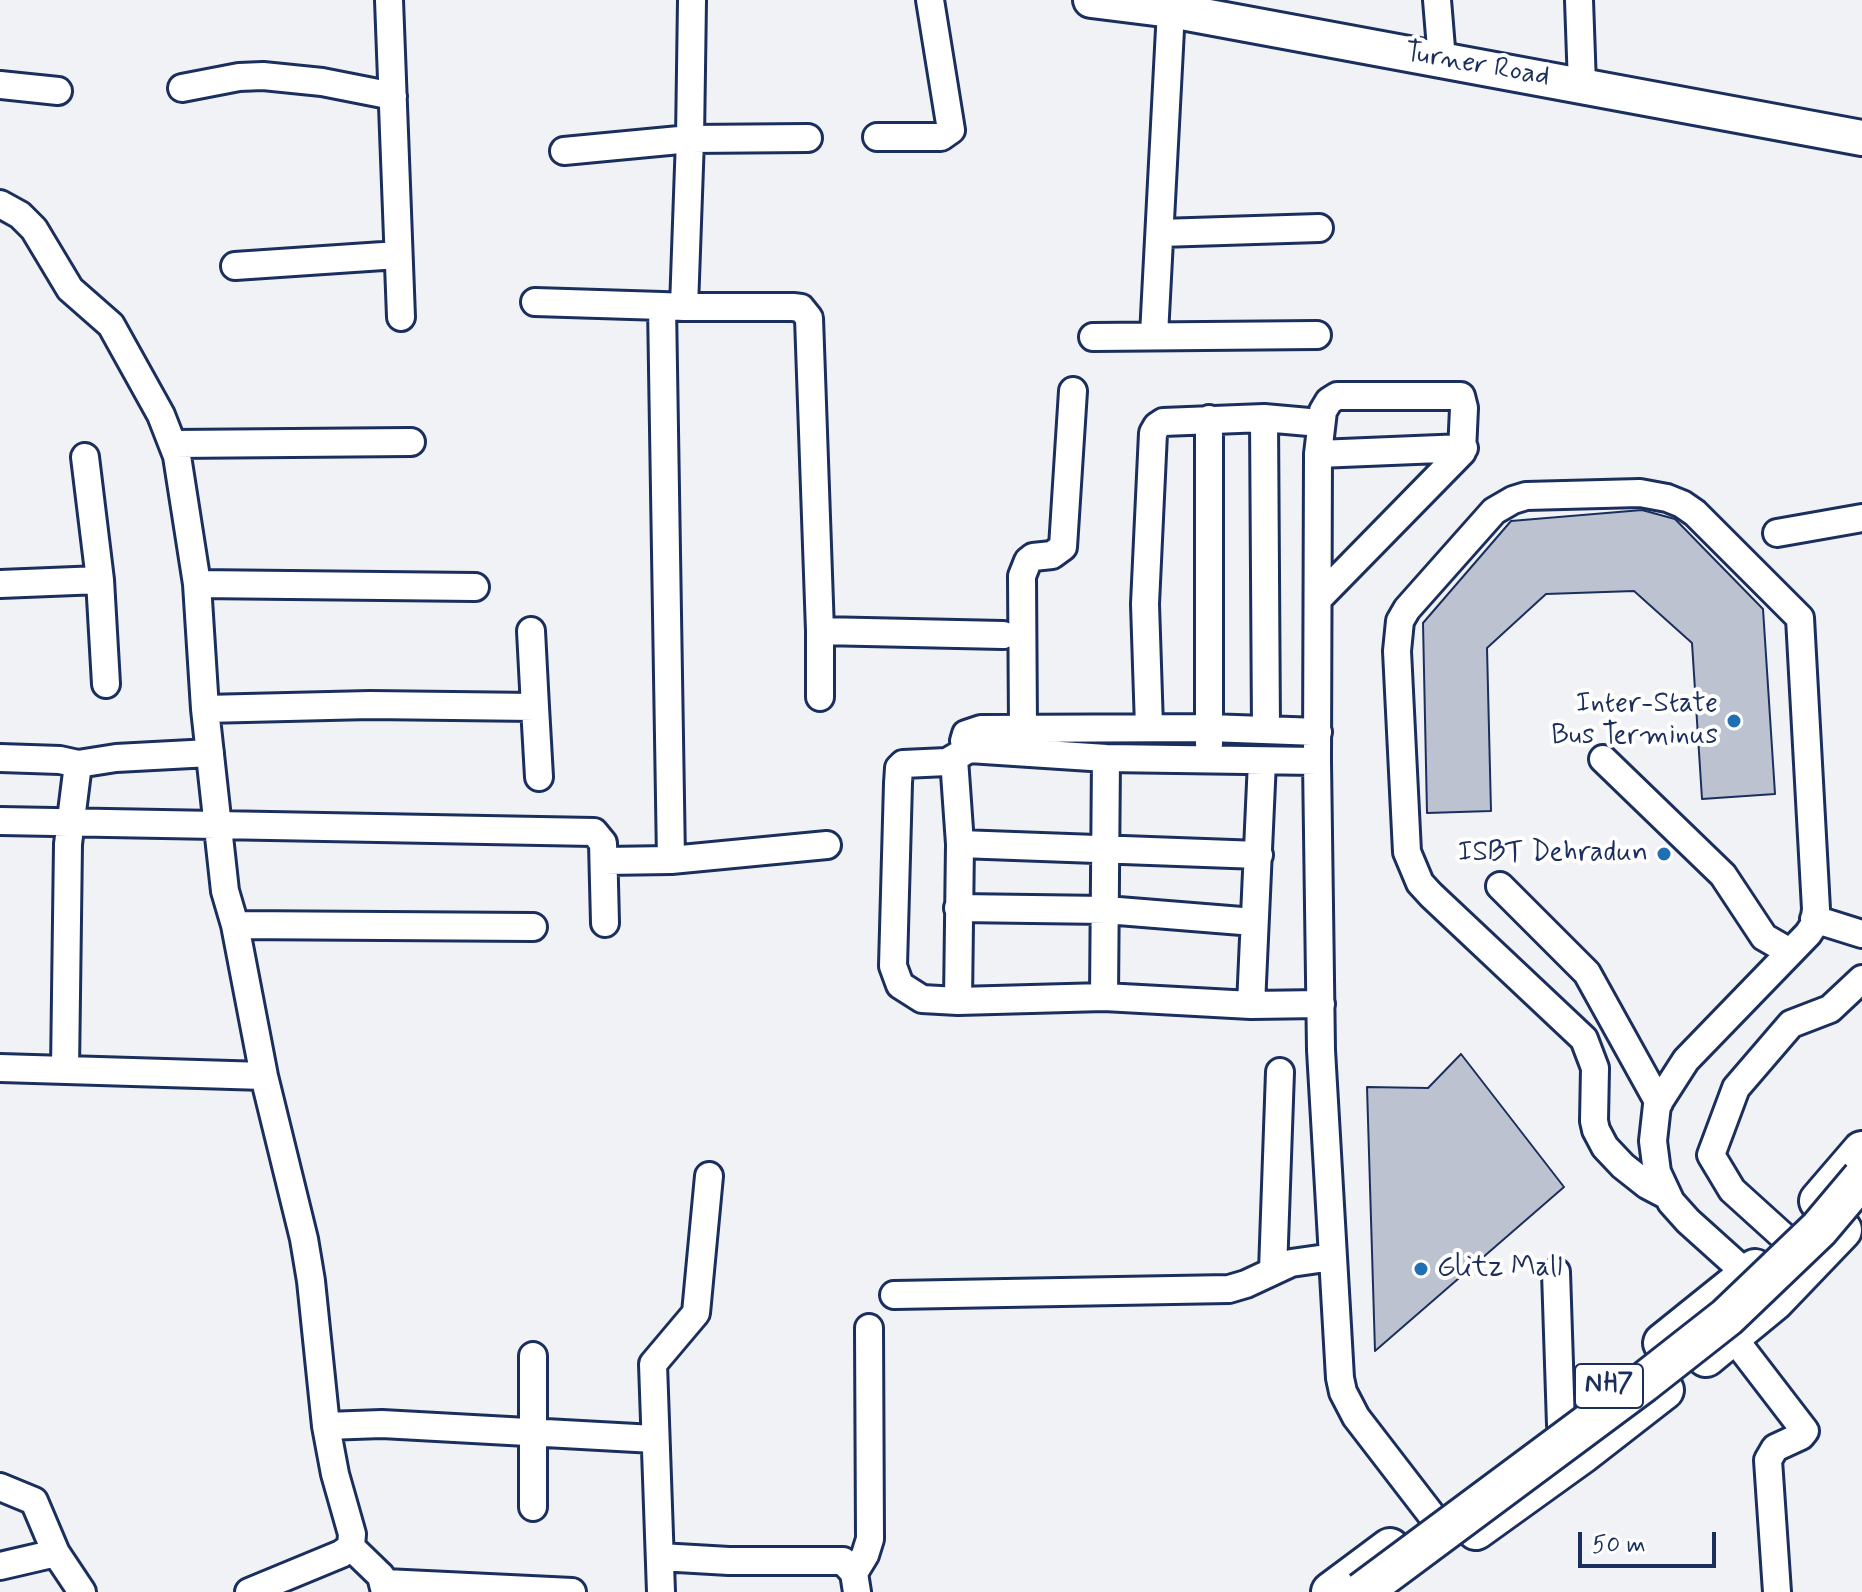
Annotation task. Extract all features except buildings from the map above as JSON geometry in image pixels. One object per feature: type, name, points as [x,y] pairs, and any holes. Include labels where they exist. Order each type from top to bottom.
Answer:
[{"type":"highway","name":"NH7","points":[[1385,1592],[1583,1453],[1732,1336],[1762,1288],[1785,1238],[1862,1151]]},
{"type":"highway","points":[[1385,1592],[1727,1317],[1819,1229],[1862,1178]]},
{"type":"highway","name":"NH7","points":[[1331,1592],[1561,1425],[1762,1288],[1862,1206]]},
{"type":"main road","name":"Turner Road","points":[[1091,0],[1130,2],[1862,138]]},
{"type":"street","points":[[389,0],[401,317]]},
{"type":"street","points":[[671,860],[673,307],[690,139],[692,0]]},
{"type":"street","points":[[877,137],[941,137],[951,130],[930,0]]},
{"type":"street","points":[[1437,0],[1442,60]]},
{"type":"street","points":[[1579,0],[1582,85]]},
{"type":"street","points":[[1154,335],[1171,10]]},
{"type":"street","points":[[182,88],[239,77],[281,76],[393,96]]},
{"type":"street","points":[[0,85],[58,91]]},
{"type":"street","points":[[564,151],[690,139],[808,138]]},
{"type":"street","points":[[0,204],[20,215],[34,229],[70,289],[111,325],[161,415],[181,473],[197,584],[205,709],[225,891],[235,925],[264,1076],[304,1239],[326,1426],[335,1474],[352,1534],[351,1547]]},
{"type":"street","points":[[1160,233],[1319,228]]},
{"type":"street","points":[[235,266],[398,255]]},
{"type":"street","points":[[535,302],[793,307],[801,308],[809,318],[820,697]]},
{"type":"street","points":[[1093,337],[1317,335]]},
{"type":"street","points":[[1023,728],[1022,576],[1033,557],[1052,555],[1063,547],[1073,391]]},
{"type":"street","points":[[1319,598],[1464,448],[1464,402],[1461,396],[1337,396],[1329,401],[1320,423],[1318,454],[1317,761],[1321,1050],[1343,1392],[1377,1445],[1433,1517]]},
{"type":"street","points":[[1264,418],[1266,730]]},
{"type":"street","points":[[1149,727],[1145,604],[1153,433],[1163,422],[1209,419],[1264,418],[1320,423]]},
{"type":"street","points":[[1209,419],[1209,760]]},
{"type":"street","points":[[173,444],[411,442]]},
{"type":"street","points":[[1318,454],[1464,448]]},
{"type":"street","points":[[85,457],[100,580],[106,684]]},
{"type":"street","points":[[1666,1195],[1623,1166],[1605,1147],[1596,1130],[1595,1068],[1584,1039],[1431,895],[1420,883],[1407,852],[1397,651],[1400,621],[1407,609],[1494,511],[1513,500],[1540,495],[1640,493],[1667,498],[1695,513],[1795,611],[1802,625],[1814,919],[1811,930],[1692,1053],[1659,1103],[1653,1141],[1657,1172],[1666,1195],[1688,1221],[1762,1288]]},
{"type":"street","points":[[1777,533],[1862,518]]},
{"type":"street","points":[[0,584],[100,580]]},
{"type":"street","points":[[197,584],[475,587]]},
{"type":"street","points":[[531,631],[539,777]]},
{"type":"street","points":[[820,631],[1003,635]]},
{"type":"street","points":[[205,709],[370,705],[535,707]]},
{"type":"street","points":[[1088,727],[1097,756],[1107,850],[1104,997]]},
{"type":"street","points":[[958,1001],[962,754],[968,732],[981,729],[1149,727],[1318,732]]},
{"type":"street","points":[[0,758],[60,760],[78,764],[116,758],[210,753]]},
{"type":"street","points":[[1317,761],[962,754],[938,764],[905,763],[899,768],[893,966],[900,985],[915,997],[958,1001],[1104,997],[1251,1005],[1321,1004]]},
{"type":"street","points":[[1603,759],[1723,875],[1764,937],[1790,952]]},
{"type":"street","points":[[1251,1005],[1262,761]]},
{"type":"street","points":[[65,1070],[65,913],[70,824],[78,764]]},
{"type":"street","points":[[0,821],[594,832],[603,843],[605,923]]},
{"type":"street","points":[[960,844],[1259,855]]},
{"type":"street","points":[[604,861],[671,860],[827,845]]},
{"type":"street","points":[[1500,886],[1587,973],[1659,1103]]},
{"type":"street","points":[[958,908],[1106,910],[1254,922]]},
{"type":"street","points":[[1814,919],[1862,934]]},
{"type":"street","points":[[235,925],[533,927]]},
{"type":"street","points":[[1785,1238],[1732,1190],[1711,1155],[1736,1088],[1745,1077],[1791,1024],[1830,1009],[1862,979]]},
{"type":"street","points":[[0,1068],[264,1076]]},
{"type":"street","points":[[1273,1271],[1280,1072]]},
{"type":"street","points":[[661,1592],[653,1364],[696,1313],[709,1176]]},
{"type":"street","points":[[894,1295],[1229,1289],[1302,1260],[1333,1257]]},
{"type":"street","points":[[1556,1272],[1561,1425]]},
{"type":"street","points":[[855,1582],[870,1539],[869,1328]]},
{"type":"street","points":[[1732,1336],[1805,1431],[1775,1448],[1768,1460],[1777,1592]]},
{"type":"street","points":[[533,1356],[533,1507]]},
{"type":"street","points":[[326,1426],[382,1424],[654,1439]]},
{"type":"street","points":[[0,1487],[34,1501],[56,1553],[82,1592]]},
{"type":"street","points":[[351,1547],[370,1563],[385,1588],[572,1592]]},
{"type":"street","points":[[249,1592],[351,1547]]},
{"type":"street","points":[[0,1566],[56,1553]]},
{"type":"street","points":[[660,1557],[729,1561],[843,1561],[855,1582]]},
{"type":"place","name":"Inter-State Bus Terminus","points":[[1734,721]]},
{"type":"place","name":"ISBT Dehradun","points":[[1664,854]]},
{"type":"place","name":"Glitz Mall","points":[[1421,1269]]}]
